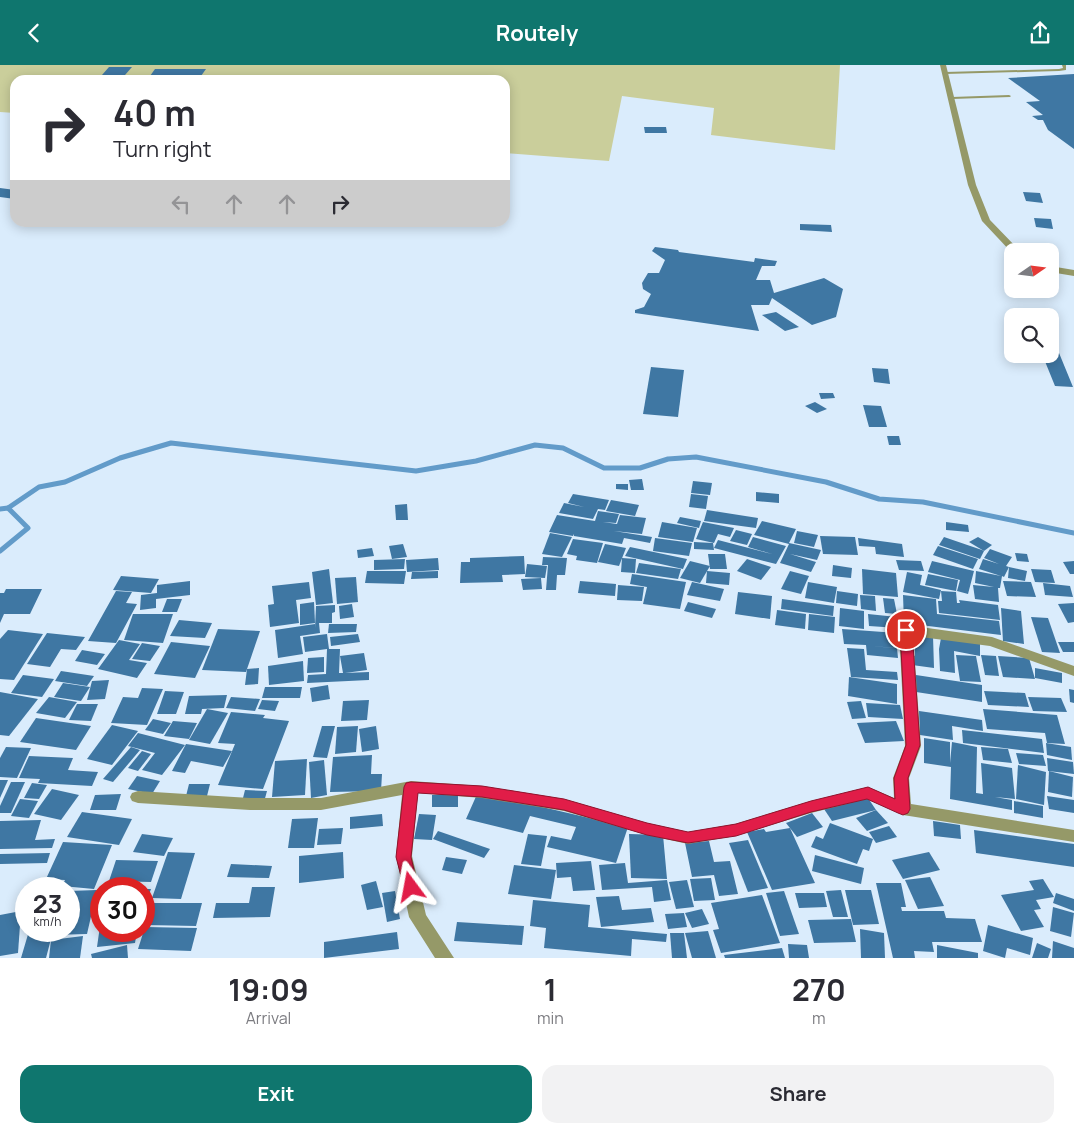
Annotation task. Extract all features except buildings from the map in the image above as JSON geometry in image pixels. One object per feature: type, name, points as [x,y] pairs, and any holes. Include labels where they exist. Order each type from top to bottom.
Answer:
[{"type":"street","points":[[944,69],[972,185],[986,221],[1008,243]]},
{"type":"street","points":[[1059,270],[1074,273]]},
{"type":"street","points":[[903,809],[901,778],[913,745],[906,630],[992,642],[1074,671]]},
{"type":"street","points":[[411,787],[404,857],[418,917],[446,958]]},
{"type":"street","points":[[138,797],[250,804],[321,805],[411,787],[482,792],[564,805],[647,829],[688,838],[736,830],[811,807],[868,793],[903,809],[1074,836]]},
{"type":"lane","points":[[944,69],[1059,70],[1065,69],[1064,65]]},
{"type":"lane","points":[[952,98],[1009,96]]},
{"type":"green space","points":[[0,65],[840,65],[835,150],[711,135],[714,108],[622,96],[609,161],[510,153],[510,75],[10,75],[10,113],[0,112]]},
{"type":"waterway","points":[[8,508],[39,487],[65,482],[120,458],[171,443],[416,471],[476,461],[535,445],[563,448],[604,468],[640,468],[668,459],[696,457],[826,482],[879,499],[923,502],[1074,533]]},
{"type":"waterway","points":[[0,509],[8,508]]},
{"type":"waterway","points":[[0,551],[28,528],[8,508]]},
{"type":"route","points":[[411,887],[404,857],[411,787],[482,792],[564,805],[647,829],[688,838],[736,830],[811,807],[868,793],[903,809],[901,778],[913,745],[906,630]]}]
